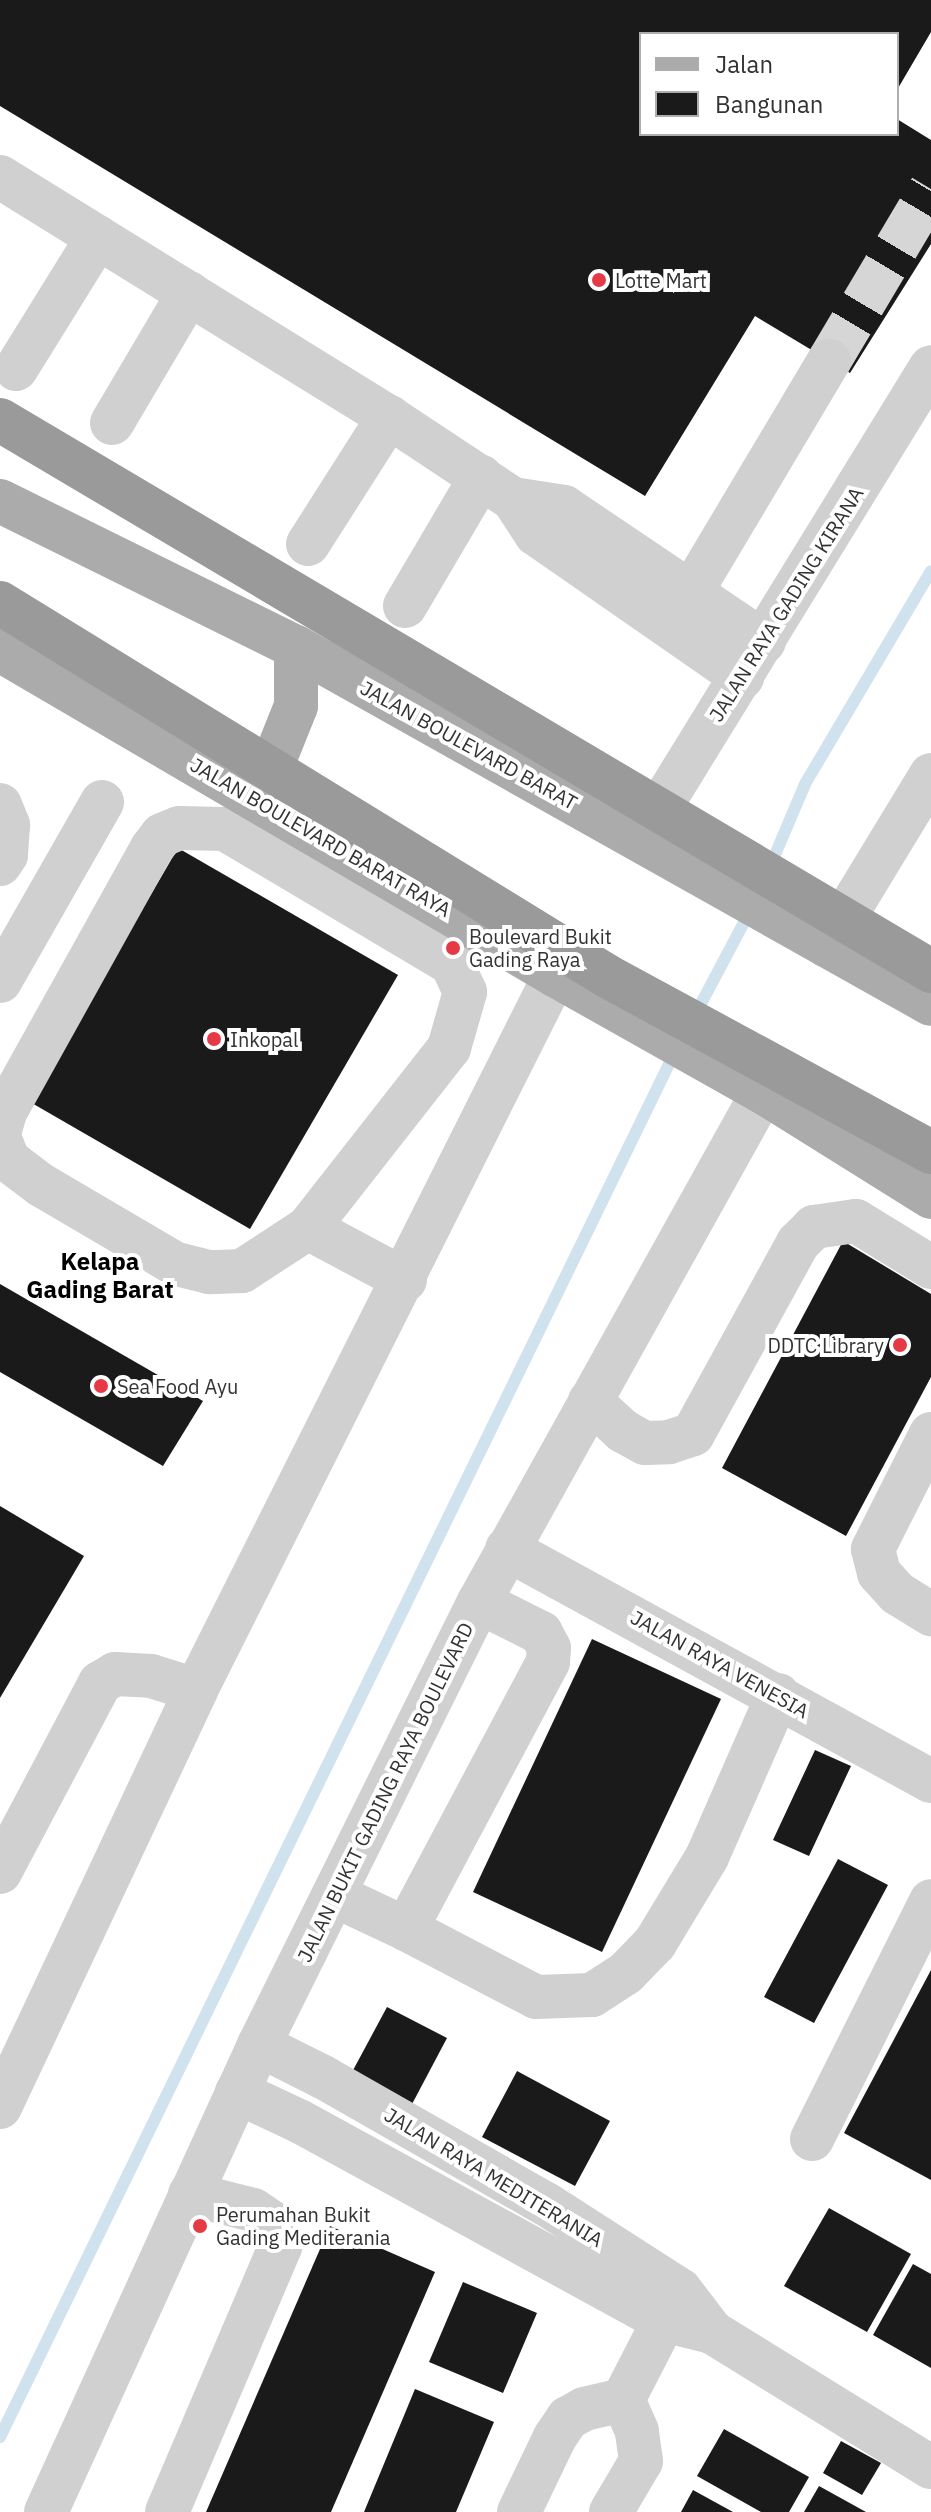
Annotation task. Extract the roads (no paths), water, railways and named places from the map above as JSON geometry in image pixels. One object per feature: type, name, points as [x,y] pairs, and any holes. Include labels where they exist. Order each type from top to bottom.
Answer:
[{"type":"highway","points":[[0,420],[931,971]]},
{"type":"highway","points":[[0,603],[607,976],[931,1152]]},
{"type":"main road","name":"JALAN BOULEVARD BARAT","points":[[0,501],[296,647],[784,922],[836,930],[931,1004]]},
{"type":"main road","points":[[234,811],[274,761],[296,706],[296,647]]},
{"type":"main road","name":"JALAN BOULEVARD BARAT RAYA","points":[[0,650],[234,811],[555,975],[754,1086],[931,1197]]},
{"type":"street","points":[[3,186],[98,237],[389,417],[497,488],[536,534],[682,609],[753,659]]},
{"type":"street","points":[[16,369],[98,237]]},
{"type":"street","points":[[112,423],[189,293]]},
{"type":"street","points":[[682,609],[829,361]]},
{"type":"street","name":"JALAN RAYA GADING KIRANA","points":[[655,849],[753,659],[931,367]]},
{"type":"street","points":[[308,544],[389,417]]},
{"type":"street","points":[[405,606],[497,488]]},
{"type":"street","points":[[931,775],[836,930],[931,963]]},
{"type":"street","points":[[0,981],[102,802]]},
{"type":"street","points":[[0,805],[8,825],[6,855],[0,864]]},
{"type":"street","points":[[0,1130],[5,1112],[33,1060],[162,835],[234,811],[452,964],[465,992],[449,1048],[308,1228],[242,1271],[209,1272],[174,1263],[41,1185],[8,1160],[0,1139]]},
{"type":"street","points":[[0,2107],[196,1690],[405,1280],[555,975]]},
{"type":"street","name":"JALAN BUKIT GADING RAYA BOULEVARD","points":[[46,2512],[259,2045],[479,1602],[582,1415],[754,1086]]},
{"type":"street","points":[[582,1415],[645,1443],[669,1442],[693,1434],[798,1243],[814,1227],[856,1221],[931,1267]]},
{"type":"street","points":[[308,1228],[405,1280]]},
{"type":"street","points":[[931,1434],[873,1549],[879,1573],[897,1593],[931,1614]]},
{"type":"street","name":"JALAN RAYA VENESIA","points":[[515,1536],[778,1695],[931,1781]]},
{"type":"street","points":[[406,1929],[548,1662],[549,1648],[541,1633],[479,1602]]},
{"type":"street","points":[[0,1872],[100,1683],[115,1674],[151,1676],[196,1690]]},
{"type":"street","points":[[334,1895],[536,1997],[592,1995],[615,1980],[655,1943],[707,1857],[778,1695]]},
{"type":"street","points":[[812,2139],[931,1901]]},
{"type":"street","name":"JALAN RAYA MEDITERANIA","points":[[259,2045],[323,2077],[493,2174],[671,2305],[931,2467]]},
{"type":"street","name":"JALAN RAYA MEDITERANIA","points":[[237,2092],[299,2121],[470,2214],[671,2305]]},
{"type":"street","points":[[470,2214],[493,2174]]},
{"type":"street","points":[[167,2512],[280,2247],[277,2226],[253,2210],[190,2194]]},
{"type":"street","points":[[623,2400],[671,2305]]},
{"type":"street","points":[[519,2512],[555,2437],[568,2418],[584,2409],[623,2400]]},
{"type":"street","points":[[611,2512],[641,2461],[637,2431],[623,2400]]},
{"type":"waterway","points":[[769,869],[805,784],[931,571]]},
{"type":"waterway","points":[[695,1015],[750,911]]},
{"type":"waterway","points":[[0,2437],[675,1052]]},
{"type":"tunnel","points":[[829,361],[931,189]]},
{"type":"place","name":"Lotte Mart","points":[[599,280]]},
{"type":"place","name":"Boulevard Bukit Gading Raya","points":[[453,948]]},
{"type":"place","name":"Inkopal","points":[[214,1039]]},
{"type":"place","name":"DDTC Library","points":[[900,1345]]},
{"type":"place","name":"Sea Food Ayu","points":[[101,1386]]},
{"type":"place","name":"Perumahan Bukit Gading Mediterania","points":[[200,2226]]},
{"type":"district","name":"Kelapa Gading Barat","points":[[100,1276]]}]
